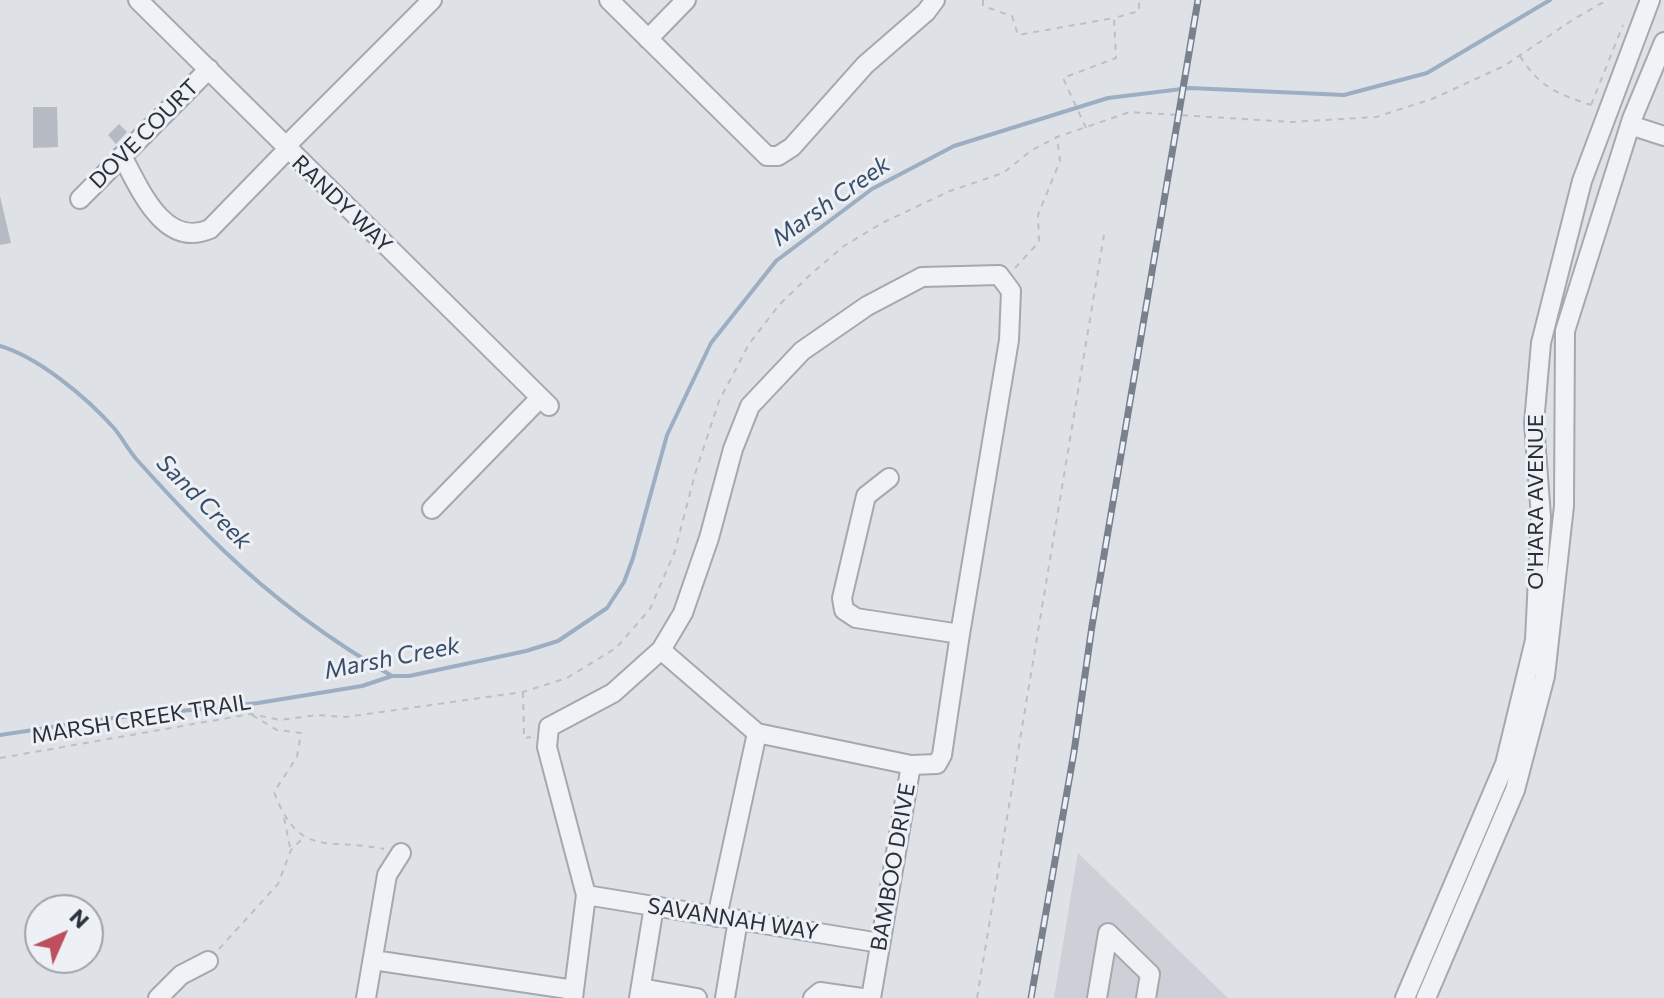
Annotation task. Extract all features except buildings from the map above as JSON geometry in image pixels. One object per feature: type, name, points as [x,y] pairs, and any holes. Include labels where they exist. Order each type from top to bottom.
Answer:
[{"type":"street","name":"RANDY WAY","points":[[138,0],[544,402],[432,509]]},
{"type":"street","points":[[122,156],[159,216],[180,232],[198,235],[210,229],[432,0]]},
{"type":"street","points":[[609,0],[767,156],[778,156],[792,147],[865,65],[926,12],[935,0]]},
{"type":"street","points":[[648,39],[686,0]]},
{"type":"street","name":"O'HARA AVENUE","points":[[1405,998],[1505,764],[1535,640],[1541,517],[1534,423],[1541,343],[1600,108],[1650,0]]},
{"type":"street","name":"O'HARA AVENUE","points":[[1426,998],[1515,790],[1545,676],[1564,506],[1565,331],[1630,125],[1664,42]]},
{"type":"street","name":"DOVE COURT","points":[[80,199],[209,69]]},
{"type":"street","points":[[1630,125],[1664,136]]},
{"type":"street","points":[[373,960],[573,994],[586,895],[547,747],[549,727],[613,693],[661,650],[683,613],[709,538],[733,449],[750,406],[802,351],[867,306],[922,277],[999,275],[1011,291],[1009,340],[942,755],[937,764],[911,765]]},
{"type":"street","points":[[889,478],[866,496],[842,598],[844,610],[856,618],[960,634]]},
{"type":"street","name":"BAMBOO DRIVE","points":[[661,650],[757,733],[911,765],[871,998]]},
{"type":"street","points":[[717,917],[757,733]]},
{"type":"street","points":[[366,998],[387,875],[401,853]]},
{"type":"street","name":"SAVANNAH WAY","points":[[586,895],[880,943]]},
{"type":"street","points":[[654,906],[640,993],[697,998]]},
{"type":"street","points":[[725,998],[738,920]]},
{"type":"street","points":[[1097,998],[1108,933],[1150,974],[1146,998]]},
{"type":"street","points":[[158,998],[181,975],[208,961]]},
{"type":"street","points":[[813,998],[820,992],[862,998]]},
{"type":"path","points":[[983,0],[983,6],[1012,16],[1018,35],[1139,11],[1139,0]]},
{"type":"path","name":"MARSH CREEK TRAIL","points":[[0,758],[251,714],[280,720],[317,715],[346,717],[523,692],[567,678],[616,648],[650,609],[675,551],[695,474],[719,401],[749,344],[779,305],[844,246],[869,230],[950,191],[1003,173],[1032,150],[1057,137],[1130,112],[1291,122],[1376,117],[1432,99],[1504,66],[1607,0]]},
{"type":"path","points":[[1086,128],[1063,78],[1116,58],[1114,18]]},
{"type":"path","points":[[1520,55],[1536,78],[1551,90],[1600,108],[1626,21]]},
{"type":"path","points":[[1003,281],[1039,242],[1038,215],[1060,161],[1057,137]]},
{"type":"path","points":[[977,998],[1104,235]]},
{"type":"path","points":[[523,692],[524,738],[548,737]]},
{"type":"path","points":[[251,714],[277,730],[301,733],[297,757],[274,792],[284,817],[291,850]]},
{"type":"path","points":[[284,817],[304,838],[344,846],[361,844],[401,853]]},
{"type":"path","points":[[208,961],[278,884],[291,850],[304,838]]},
{"type":"shaded area","points":[[1078,853],[1228,998],[1054,998]]},
{"type":"waterway","name":"Marsh Creek","points":[[0,735],[113,718],[258,703],[362,686],[392,676],[409,676],[526,651],[558,641],[607,608],[624,582],[667,435],[711,343],[776,261],[872,189],[954,146],[1108,98],[1190,88],[1344,95],[1427,73],[1550,0]]},
{"type":"waterway","name":"Sand Creek","points":[[0,346],[30,359],[61,379],[89,403],[179,506],[262,585],[325,633],[392,676]]},
{"type":"railway","points":[[1031,998],[1198,0]]}]
